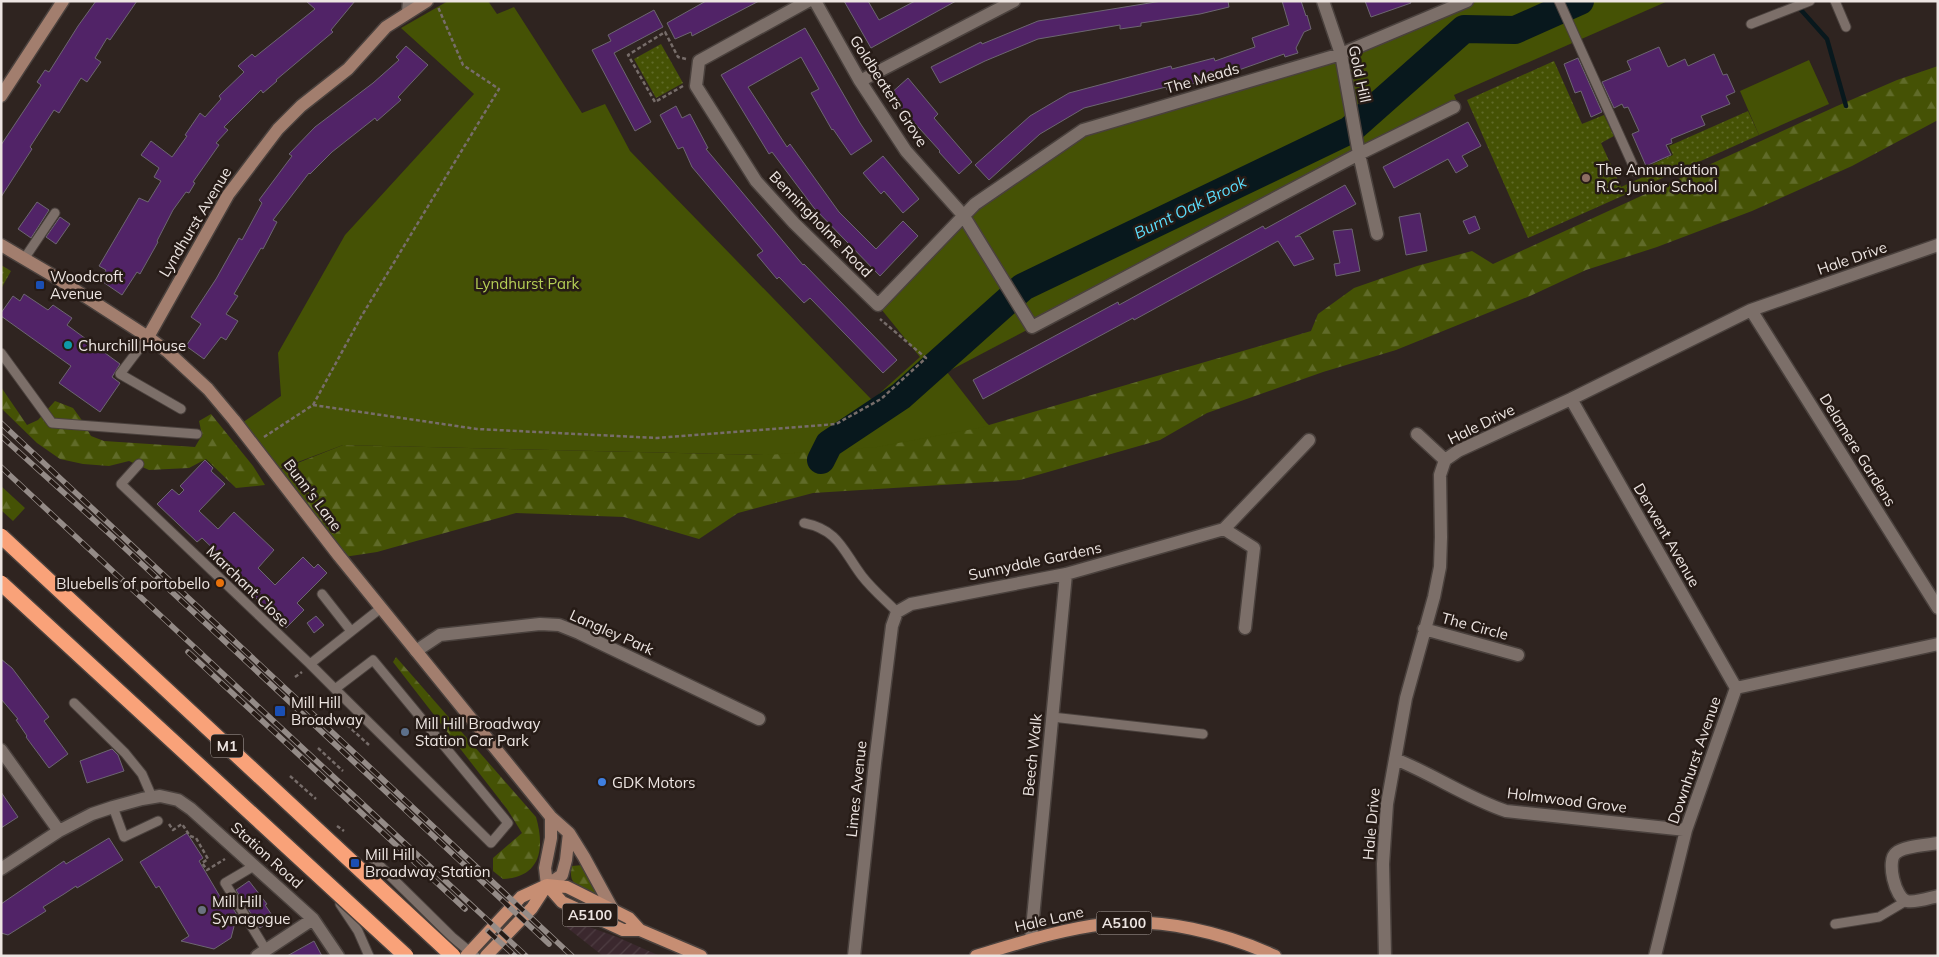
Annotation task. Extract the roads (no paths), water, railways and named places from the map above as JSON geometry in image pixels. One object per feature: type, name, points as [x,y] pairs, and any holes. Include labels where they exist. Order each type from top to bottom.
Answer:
[{"type":"highway","name":"M1","points":[[1,536],[452,956]]},
{"type":"highway","name":"M1","points":[[1,583],[406,956]]},
{"type":"main road","name":"A5100","points":[[548,885],[567,887],[629,918],[640,930]]},
{"type":"main road","name":"A5100","points":[[548,885],[562,902],[623,930],[640,930],[700,956]]},
{"type":"main road","points":[[470,954],[521,897],[548,885]]},
{"type":"main road","points":[[486,956],[532,908],[548,885]]},
{"type":"main road","name":"Hale Lane","points":[[976,956],[1067,930],[1107,923],[1141,922],[1218,935],[1252,945],[1275,956]]},
{"type":"street","points":[[1,96],[63,1]]},
{"type":"street","name":"Lyndhurst Avenue","points":[[148,337],[228,194],[278,129],[301,106],[348,69],[408,6],[427,1]]},
{"type":"street","name":"Benningholme Road","points":[[808,1],[698,61],[696,86],[756,181],[794,223],[878,305]]},
{"type":"street","name":"Goldbeaters Grove","points":[[815,1],[860,81],[906,151],[963,215]]},
{"type":"street","points":[[860,81],[1014,1]]},
{"type":"street","name":"Gold Hill","points":[[1323,1],[1341,54],[1359,154]]},
{"type":"street","name":"The Meads","points":[[878,305],[975,204],[1083,130],[1341,54],[1467,1]]},
{"type":"street","points":[[963,215],[1032,327],[1359,154],[1454,107]]},
{"type":"street","points":[[1359,154],[1377,234]]},
{"type":"street","name":"Bunn's Lane","points":[[1,245],[148,337],[168,352],[208,389],[254,444],[381,608],[551,817],[569,834],[589,865],[613,910]]},
{"type":"street","name":"Hale Drive","points":[[1385,956],[1383,864],[1387,804],[1406,698],[1434,597],[1440,567],[1440,475],[1445,460],[1458,451],[1571,399],[1751,310],[1938,246]]},
{"type":"street","name":"Delamere Gardens","points":[[1751,310],[1938,608]]},
{"type":"street","name":"Derwent Avenue","points":[[1571,399],[1736,688]]},
{"type":"street","points":[[1417,434],[1445,460]]},
{"type":"street","points":[[1244,628],[1254,548],[1224,529],[1309,440]]},
{"type":"street","name":"Sunnydale Gardens","points":[[897,612],[910,604],[1066,574],[1224,529]]},
{"type":"street","name":"Beech Walk","points":[[1031,939],[1066,574]]},
{"type":"street","name":"Limes Avenue","points":[[854,956],[892,626],[897,612]]},
{"type":"street","name":"Langley Park","points":[[416,651],[440,635],[540,624],[559,626],[579,633],[759,719]]},
{"type":"street","name":"The Circle","points":[[1424,629],[1518,655]]},
{"type":"street","name":"Downhurst Avenue","points":[[1655,956],[1686,830],[1736,688],[1938,644]]},
{"type":"street","points":[[1,750],[59,832]]},
{"type":"street","name":"Holmwood Grove","points":[[1395,759],[1422,770],[1484,804],[1506,811],[1686,830]]},
{"type":"street","points":[[1,869],[59,832],[92,814],[156,797]]},
{"type":"street","name":"Station Road","points":[[156,797],[178,800],[191,808],[313,919],[338,956]]},
{"type":"street","points":[[551,817],[550,853],[545,868],[548,885],[562,875],[569,834]]},
{"type":"street","points":[[1938,843],[1900,850],[1892,858],[1892,873],[1897,892],[1906,901],[1938,896]]},
{"type":"street","points":[[262,953],[313,919]]},
{"type":"lane","points":[[1559,1],[1636,172]]},
{"type":"lane","points":[[1751,24],[1810,1]]},
{"type":"lane","points":[[1835,1],[1846,27]]},
{"type":"lane","points":[[24,258],[54,213]]},
{"type":"lane","points":[[148,337],[120,374],[181,409]]},
{"type":"lane","points":[[1,354],[52,423],[197,434]]},
{"type":"lane","name":"Marchant Close","points":[[138,464],[120,484],[310,664]]},
{"type":"lane","points":[[804,523],[818,526],[831,534],[852,559],[862,576],[897,612]]},
{"type":"lane","points":[[322,594],[351,631]]},
{"type":"lane","points":[[335,689],[373,660],[508,823],[491,843],[335,689],[310,664],[381,608]]},
{"type":"lane","points":[[74,703],[125,753],[142,774],[156,797]]},
{"type":"lane","points":[[1052,717],[1203,734]]},
{"type":"lane","points":[[113,807],[124,837],[158,821]]},
{"type":"lane","points":[[372,858],[470,954]]},
{"type":"lane","points":[[254,866],[225,882],[262,953]]},
{"type":"lane","points":[[1835,924],[1879,917],[1906,901]]},
{"type":"lane","points":[[340,904],[358,931],[369,956]]},
{"type":"lane","points":[[452,937],[452,956]]},
{"type":"waterway","name":"Burnt Oak Brook","points":[[821,460],[829,444],[901,396],[1023,287],[1350,130],[1464,29],[1515,30],[1580,1]]},
{"type":"waterway","points":[[1793,1],[1827,39],[1846,106]]},
{"type":"railway","points":[[1,423],[572,956]]},
{"type":"railway","points":[[1,436],[115,539],[549,944]]},
{"type":"railway","points":[[1,467],[526,956]]},
{"type":"railway","points":[[188,652],[465,909]]},
{"type":"railway","points":[[488,931],[515,956]]},
{"type":"place","name":"The Annunciation R.C. Junior School","points":[[1586,178]]},
{"type":"place","name":"Woodcroft Avenue","points":[[40,285]]},
{"type":"place","name":"Churchill House","points":[[68,345]]},
{"type":"place","name":"Bluebells of portobello","points":[[220,583]]},
{"type":"place","name":"Mill Hill Broadway","points":[[280,711]]},
{"type":"place","name":"Mill Hill Broadway Station Car Park","points":[[405,732]]},
{"type":"place","name":"GDK Motors","points":[[602,782]]},
{"type":"place","name":"Mill Hill Broadway Station","points":[[355,863]]},
{"type":"place","name":"Mill Hill Synagogue","points":[[202,910]]},
{"type":"park label","name":"Lyndhurst Park","points":[[527,283]]}]
